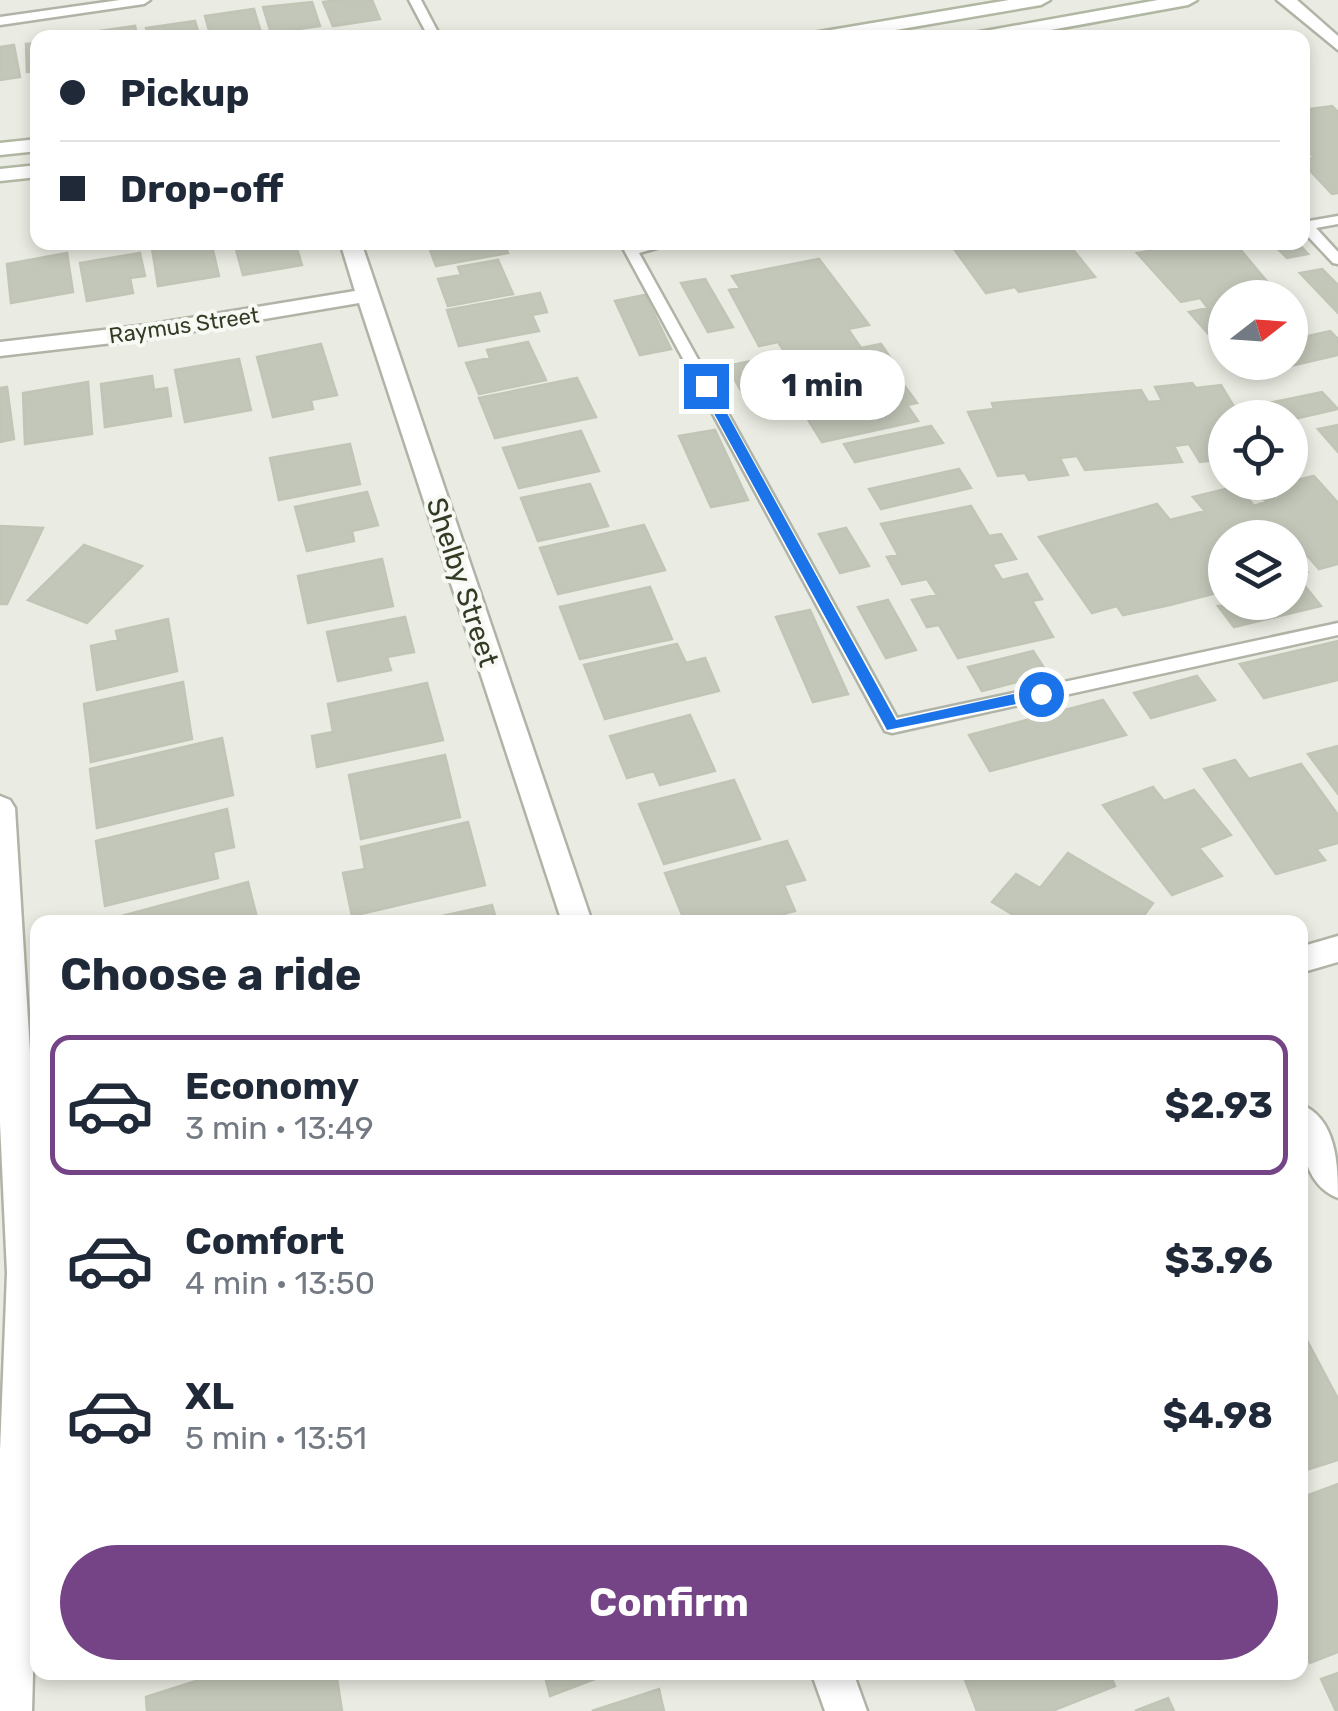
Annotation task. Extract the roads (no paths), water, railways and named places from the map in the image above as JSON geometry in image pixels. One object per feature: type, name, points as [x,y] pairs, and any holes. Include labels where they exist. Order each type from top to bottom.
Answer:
[{"type":"street","points":[[861,30],[1042,0]]},
{"type":"street","points":[[1019,30],[1188,0]]},
{"type":"street","points":[[1286,0],[1338,44]]},
{"type":"street","points":[[0,149],[30,146]]},
{"type":"street","points":[[0,175],[30,172]]},
{"type":"street","name":"Shelby Street","points":[[353,250],[575,915]]},
{"type":"street","name":"Raymus Street","points":[[0,348],[147,332],[368,296]]},
{"type":"street","points":[[0,808],[25,1273],[11,1711]]},
{"type":"street","points":[[1308,958],[1338,949]]},
{"type":"street","points":[[1308,1132],[1338,1182]]},
{"type":"street","points":[[835,1680],[846,1711]]},
{"type":"lane","points":[[0,20],[144,0]]},
{"type":"lane","points":[[415,0],[430,30]]},
{"type":"lane","points":[[1310,224],[1338,220]]},
{"type":"lane","points":[[1310,231],[1338,260]]},
{"type":"lane","points":[[631,250],[892,726],[1338,629]]}]
